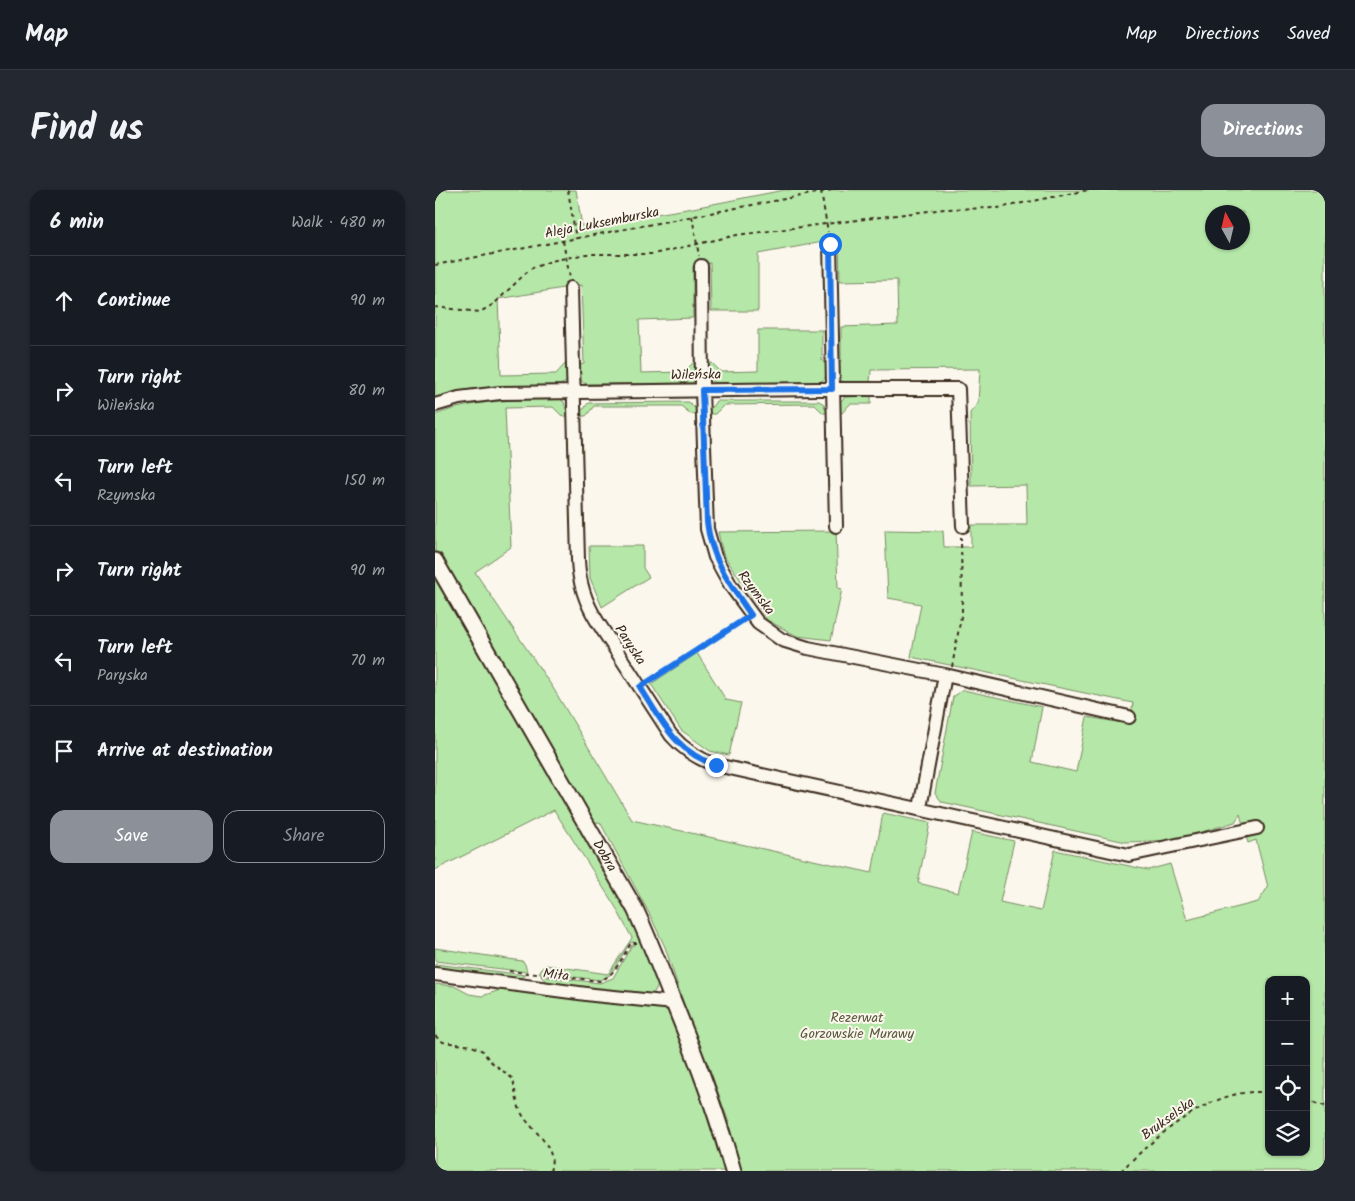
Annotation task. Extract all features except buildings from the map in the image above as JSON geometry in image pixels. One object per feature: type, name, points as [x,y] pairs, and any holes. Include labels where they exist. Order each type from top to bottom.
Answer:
[{"type":"street","points":[[830,244],[836,526]]},
{"type":"street","name":"Rzymska","points":[[701,266],[702,390],[707,522],[710,543],[719,567],[751,615],[765,630],[790,644],[948,676],[1129,717]]},
{"type":"street","name":"Paryska","points":[[571,288],[581,582],[591,612],[671,735],[684,749],[700,759],[716,765],[1129,855],[1257,828]]},
{"type":"street","name":"Wileńska","points":[[435,405],[459,398],[500,392],[958,389],[963,526]]},
{"type":"street","name":"Dobra","points":[[435,560],[635,909],[650,941],[700,1067],[733,1171]]},
{"type":"street","points":[[920,808],[948,676]]},
{"type":"street","name":"Miła","points":[[435,974],[674,1003]]},
{"type":"path","points":[[568,190],[575,238]]},
{"type":"path","name":"Aleja Luksemburska","points":[[435,265],[832,190]]},
{"type":"path","points":[[435,306],[480,312],[494,304],[530,269],[551,261],[586,254],[653,254],[737,235],[944,209],[998,208],[1088,190]]},
{"type":"path","points":[[821,192],[830,244]]},
{"type":"path","points":[[692,216],[701,266]]},
{"type":"path","points":[[563,241],[571,288]]},
{"type":"path","points":[[948,676],[962,611],[960,543],[963,526]]},
{"type":"path","points":[[640,687],[751,615]]},
{"type":"path","points":[[503,970],[600,981],[609,977],[615,970],[631,944],[650,941]]},
{"type":"path","points":[[435,1036],[437,1040],[443,1042],[472,1046],[483,1051],[489,1060],[513,1079],[520,1111],[552,1154],[550,1171]]},
{"type":"path","name":"Brukselska","points":[[1121,1171],[1139,1153],[1199,1107],[1233,1094],[1265,1093]]},
{"type":"path","points":[[1310,1101],[1325,1106]]},
{"type":"green space","name":"Rezerwat Gorzowskie Murawy","points":[[435,190],[576,190],[582,226],[693,208],[784,190],[1325,190],[1325,1171],[739,1171],[729,1123],[709,1067],[691,1026],[665,947],[600,822],[582,824],[627,905],[659,984],[653,994],[648,995],[547,983],[541,976],[600,983],[613,978],[632,945],[635,945],[634,942],[630,943],[610,975],[600,980],[539,973],[546,965],[608,974],[632,938],[615,906],[554,810],[435,870],[435,415],[481,403],[512,400],[560,399],[564,402],[566,410],[570,410],[570,416],[562,416],[553,407],[505,408],[511,547],[475,572],[553,688],[632,820],[872,873],[883,813],[930,823],[918,883],[958,893],[972,832],[1014,841],[1000,902],[1041,911],[1055,850],[1148,870],[1170,864],[1187,920],[1258,902],[1268,887],[1256,840],[1248,843],[1240,814],[1235,822],[1175,840],[1126,842],[942,802],[935,793],[953,697],[963,690],[1042,707],[1032,762],[1076,772],[1087,717],[1129,724],[1133,703],[911,657],[921,604],[888,598],[885,530],[943,531],[944,547],[971,547],[971,525],[1027,525],[1026,485],[971,486],[970,413],[978,403],[980,369],[871,370],[870,382],[850,383],[838,377],[835,362],[841,361],[841,327],[898,325],[897,280],[840,281],[839,239],[758,254],[758,311],[711,311],[710,263],[693,266],[693,318],[639,320],[641,373],[684,372],[693,363],[698,363],[697,379],[692,383],[587,384],[581,381],[578,365],[584,364],[581,285],[498,299],[501,375],[556,374],[565,364],[570,365],[568,381],[560,385],[504,386],[472,389],[435,398]]},
{"type":"green space","points":[[758,330],[822,330],[822,361],[827,361],[828,367],[825,378],[820,382],[715,383],[708,379],[706,363],[712,363],[721,372],[758,371]]},
{"type":"green space","points":[[871,396],[871,404],[850,404],[842,413],[837,413],[840,408],[840,402],[845,397]]},
{"type":"green space","points":[[716,401],[819,401],[824,404],[825,409],[828,409],[829,413],[823,413],[814,404],[724,405],[715,414],[708,414],[708,407],[712,407]]},
{"type":"green space","points":[[689,402],[695,408],[698,408],[698,414],[691,414],[681,406],[594,406],[586,416],[579,416],[579,410],[584,409],[588,403]]},
{"type":"green space","points":[[836,531],[838,588],[842,589],[831,640],[797,636],[767,620],[723,554],[718,532]]},
{"type":"green space","points":[[589,546],[643,546],[643,568],[649,577],[602,607],[590,578]]},
{"type":"green space","points":[[697,653],[726,700],[741,703],[729,755],[710,751],[681,730],[651,684]]},
{"type":"green space","points":[[435,948],[522,961],[527,972],[435,961]]},
{"type":"green space","points":[[435,964],[525,975],[517,980],[435,969]]},
{"type":"green space","points":[[435,984],[454,986],[469,994],[482,996],[500,990],[669,1008],[692,1069],[724,1171],[435,1171]]},
{"type":"route","points":[[716,765],[700,759],[677,742],[640,687],[751,615],[719,567],[710,543],[707,529],[702,390],[832,389],[830,244]]}]
